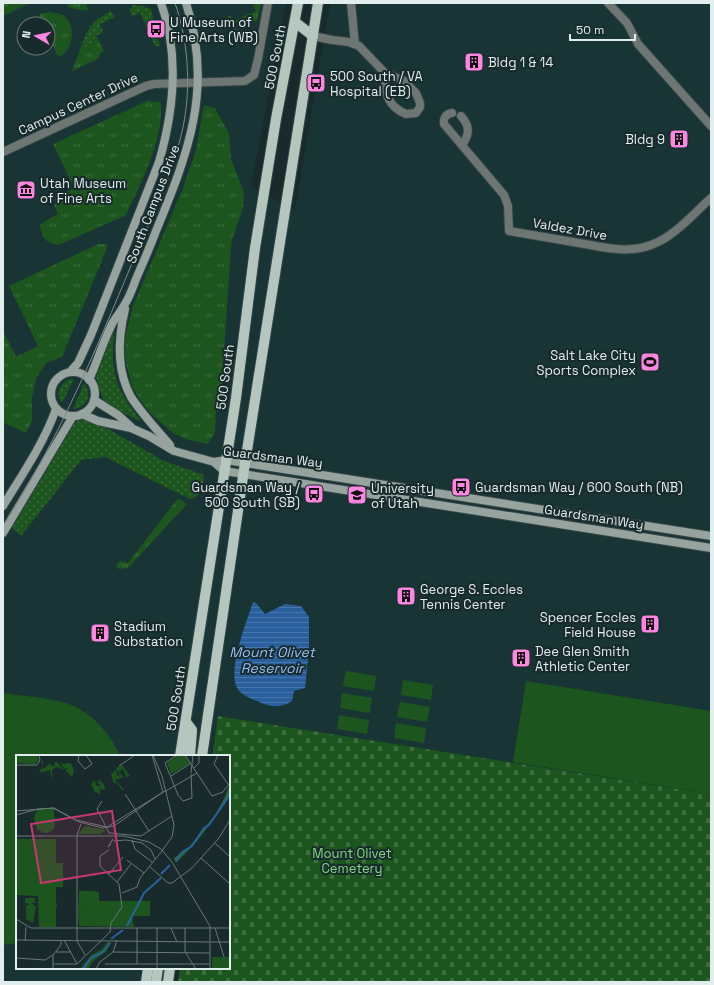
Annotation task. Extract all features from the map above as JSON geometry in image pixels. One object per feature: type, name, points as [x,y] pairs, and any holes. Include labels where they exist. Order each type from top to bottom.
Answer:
[{"type":"main road","name":"500 South","points":[[180,755],[240,370],[255,248],[277,111],[298,3]]},
{"type":"main road","points":[[202,755],[245,463],[318,3]]},
{"type":"main road","points":[[294,22],[313,36]]},
{"type":"main road","points":[[186,722],[192,730],[190,755]]},
{"type":"main road","points":[[146,982],[148,969]]},
{"type":"main road","points":[[156,982],[158,969]]},
{"type":"main road","points":[[168,982],[170,969]]},
{"type":"street","name":"South Campus Drive","points":[[70,372],[78,363],[91,335],[159,162],[170,120],[173,83],[173,55],[161,3]]},
{"type":"street","name":"South Campus Drive","points":[[89,380],[112,324],[126,303],[182,166],[190,140],[194,121],[198,68],[195,38],[186,3]]},
{"type":"street","name":"Campus Center Drive","points":[[3,152],[146,86],[173,83],[245,82],[254,75],[268,3]]},
{"type":"street","points":[[351,3],[355,44]]},
{"type":"street","points":[[608,3],[627,23],[638,44],[711,126]]},
{"type":"street","points":[[313,36],[355,44],[386,74],[403,80],[418,96],[420,107],[416,113],[406,114],[393,105],[384,88],[386,74]]},
{"type":"street","name":"Valdez Drive","points":[[452,113],[445,117],[443,120],[444,124],[504,195],[508,206],[509,231],[614,249],[642,248],[651,246],[668,236],[711,198]]},
{"type":"street","points":[[462,116],[468,125],[469,130],[466,140],[462,145]]},
{"type":"street","points":[[126,303],[120,331],[119,354],[124,378],[131,396],[138,407],[174,451]]},
{"type":"street","points":[[70,372],[80,373],[89,380],[93,386],[94,400],[87,410],[82,414],[73,416],[66,415],[56,408],[52,402],[50,394],[56,379],[63,374],[70,372]]},
{"type":"street","points":[[94,400],[118,415],[131,428]]},
{"type":"street","points":[[3,506],[38,447],[56,408]]},
{"type":"street","points":[[82,414],[98,421],[131,428],[149,436],[174,451],[214,462]]},
{"type":"street","points":[[3,533],[73,416]]},
{"type":"street","name":"Guardsman Way","points":[[214,462],[226,460],[711,536]]},
{"type":"street","name":"Guardsman Way","points":[[214,462],[224,471],[711,548]]},
{"type":"shaded area","name":"University of Utah","points":[[3,3],[286,3],[251,187],[295,210],[330,3],[711,3],[711,794],[219,716],[210,755],[16,755],[16,969],[165,969],[162,982],[3,982]]},
{"type":"green space","points":[[3,3],[30,3],[3,16]]},
{"type":"green space","points":[[67,3],[86,3],[88,10],[79,10],[68,7]]},
{"type":"green space","points":[[256,3],[261,4],[257,21],[254,22],[251,17],[235,24],[237,30],[234,31],[227,18],[228,16],[231,16],[233,21],[256,11],[253,5]]},
{"type":"green space","points":[[133,5],[151,9],[160,46],[155,46],[140,13],[132,16],[130,10]]},
{"type":"green space","points":[[111,11],[115,17],[100,24],[103,32],[94,37],[92,48],[90,49],[82,44],[90,27]]},
{"type":"green space","points":[[50,12],[58,13],[68,20],[70,24],[72,39],[69,48],[58,57],[56,52],[56,16],[40,16],[39,14]]},
{"type":"green space","points":[[96,35],[104,51],[100,54],[98,59],[72,71],[82,44],[90,49]]},
{"type":"green space","points":[[147,101],[160,102],[161,119],[150,162],[126,215],[59,245],[47,241],[39,225],[58,214],[54,205],[57,203],[54,198],[74,188],[53,144]]},
{"type":"green space","points":[[204,105],[215,108],[229,133],[231,159],[244,192],[243,208],[232,239],[231,247],[222,382],[216,405],[215,432],[208,444],[185,439],[173,433],[152,415],[140,400],[132,386],[125,354],[126,333],[133,306],[183,188],[196,150]]},
{"type":"green space","points":[[98,244],[105,244],[108,246],[62,357],[46,363],[36,379],[32,397],[32,421],[26,433],[3,422],[3,376],[5,374],[3,369],[3,330],[16,357],[38,346],[9,286]]},
{"type":"green space","points":[[115,327],[113,361],[118,385],[124,397],[141,422],[105,403],[98,386],[96,376],[98,367]]},
{"type":"green space","points":[[74,379],[62,403],[59,396],[59,390],[66,381]]},
{"type":"green space","points":[[84,383],[88,392],[87,400],[82,406],[73,409]]},
{"type":"green space","points":[[89,418],[164,461],[204,475],[201,490],[197,496],[190,499],[105,457],[81,460],[21,536],[12,528],[75,422],[80,419]]},
{"type":"green space","points":[[178,498],[187,504],[128,568],[119,569],[116,566],[120,561],[128,563]]},
{"type":"green space","points":[[346,671],[376,676],[374,691],[343,686]]},
{"type":"green space","points":[[403,680],[433,685],[431,700],[401,695]]},
{"type":"green space","points":[[526,681],[711,711],[711,794],[513,762]]},
{"type":"green space","points":[[3,693],[50,699],[76,707],[90,716],[102,728],[112,741],[119,755],[16,755],[16,943],[3,945]]},
{"type":"green space","points":[[342,693],[372,698],[370,713],[340,708]]},
{"type":"green space","points":[[400,702],[430,707],[427,722],[397,717]]},
{"type":"green space","points":[[339,715],[369,720],[367,734],[337,729]]},
{"type":"green space","name":"Mount Olivet Cemetery","points":[[218,716],[711,794],[711,982],[178,982],[180,969],[230,969],[230,755],[212,755]]},
{"type":"green space","points":[[396,723],[426,728],[424,743],[394,738]]},
{"type":"water","name":"Mount Olivet Reservoir","points":[[253,602],[256,603],[265,614],[285,604],[301,606],[309,617],[309,649],[305,688],[294,691],[292,701],[287,704],[270,706],[262,703],[243,694],[239,691],[235,683],[234,673],[238,647]]},
{"type":"tram line","points":[[3,526],[41,462],[74,396],[155,210],[175,158],[184,122],[188,77],[183,32],[175,3]]},
{"type":"place","name":"U Museum of Fine Arts (WB)","points":[[156,29]]},
{"type":"place","name":"Bldg 1 & 14","points":[[474,62]]},
{"type":"place","name":"500 South / VA Hospital (EB)","points":[[316,83]]},
{"type":"place","name":"Bldg 9","points":[[679,139]]},
{"type":"place","name":"Utah Museum of Fine Arts","points":[[26,190]]},
{"type":"place","name":"Salt Lake City Sports Complex","points":[[650,362]]},
{"type":"place","name":"Guardsman Way / 600 South (NB)","points":[[461,487]]},
{"type":"place","name":"Guardsman Way / 500 South (SB)","points":[[314,494]]},
{"type":"place","name":"University of Utah","points":[[357,495]]},
{"type":"place","name":"George S. Eccles Tennis Center","points":[[406,596]]},
{"type":"place","name":"Spencer Eccles Field House","points":[[650,624]]},
{"type":"place","name":"Stadium Substation","points":[[100,633]]},
{"type":"place","name":"Dee Glen Smith Athletic Center","points":[[521,658]]}]
